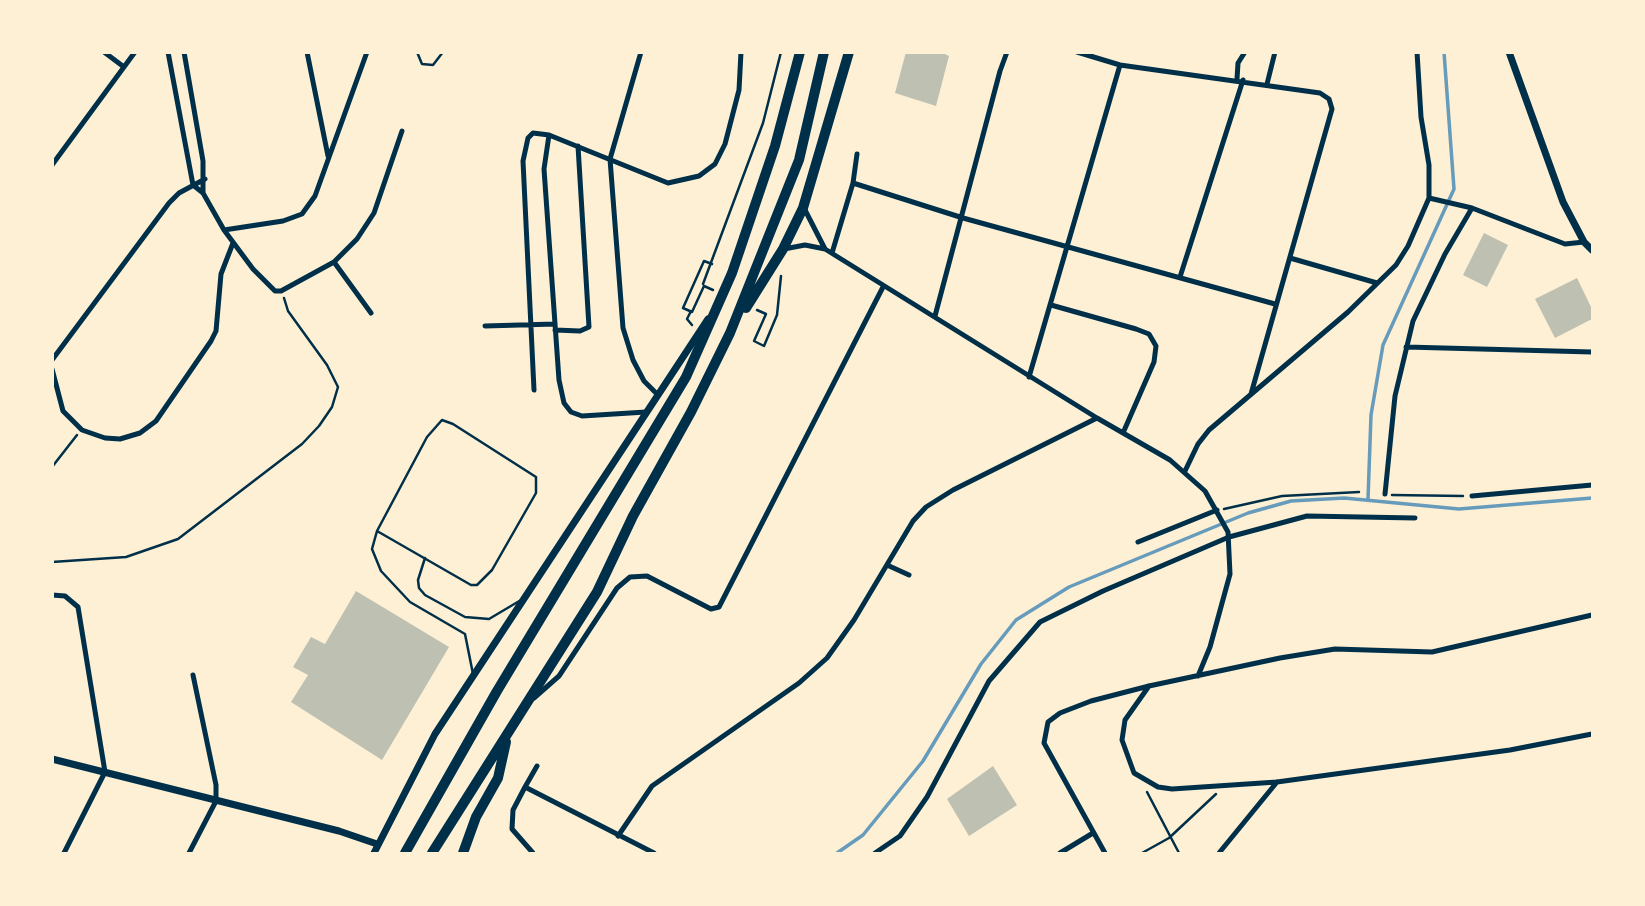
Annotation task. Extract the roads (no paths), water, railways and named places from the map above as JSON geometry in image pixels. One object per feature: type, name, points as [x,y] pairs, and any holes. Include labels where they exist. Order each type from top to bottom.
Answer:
[{"type":"highway","points":[[405,853],[497,691],[668,409],[719,304],[775,146],[800,52]]},
{"type":"highway","points":[[432,853],[597,592],[633,516],[691,412],[730,333],[799,160],[824,52]]},
{"type":"highway","points":[[730,333],[783,249],[803,208],[849,52]]},
{"type":"highway","points":[[463,853],[476,817],[498,778],[509,731]]},
{"type":"main road","points":[[1509,52],[1563,202],[1584,242],[1592,250]]},
{"type":"main road","points":[[374,853],[418,766],[472,675],[719,304]]},
{"type":"main road","points":[[52,759],[339,831],[377,844]]},
{"type":"street","points":[[104,52],[124,67]]},
{"type":"street","points":[[52,165],[135,52]]},
{"type":"street","points":[[168,52],[193,185],[203,193],[224,230],[267,286],[281,291],[334,262],[357,239],[374,213],[402,131]]},
{"type":"street","points":[[184,52],[205,179],[203,193]]},
{"type":"street","points":[[307,52],[329,159]]},
{"type":"street","points":[[224,230],[283,221],[302,214],[315,195],[366,52]]},
{"type":"street","points":[[641,52],[610,159],[624,328],[633,360],[644,382],[657,394]]},
{"type":"street","points":[[534,390],[523,161],[528,138],[533,133],[549,135],[668,183],[699,176],[715,164],[725,144],[739,90],[740,52]]},
{"type":"street","points":[[935,316],[1007,52]]},
{"type":"street","points":[[1077,52],[1120,65],[1240,79],[1320,93],[1329,99],[1332,108],[1251,394]]},
{"type":"street","points":[[1180,277],[1240,79],[1238,63],[1245,52]]},
{"type":"street","points":[[1267,84],[1275,52]]},
{"type":"street","points":[[1185,471],[1198,444],[1209,430],[1377,284],[1408,246],[1432,199],[1421,117],[1417,52]]},
{"type":"street","points":[[1029,377],[1120,65]]},
{"type":"street","points":[[549,135],[544,169],[559,380],[564,403],[571,412],[582,416],[646,412]]},
{"type":"street","points":[[485,326],[530,325],[580,331],[589,327],[578,146]]},
{"type":"street","points":[[832,253],[853,183],[857,154]]},
{"type":"street","points":[[52,360],[169,203],[205,179]]},
{"type":"street","points":[[853,183],[963,218],[1275,304]]},
{"type":"street","points":[[1432,199],[1472,208],[1565,244],[1584,242]]},
{"type":"street","points":[[803,208],[825,249]]},
{"type":"street","points":[[1385,494],[1395,397],[1413,321],[1445,254],[1472,208]]},
{"type":"street","points":[[52,369],[63,411],[82,430],[105,438],[120,439],[140,433],[156,421],[216,331],[221,274],[233,243]]},
{"type":"street","points":[[783,249],[805,245],[825,249],[1185,471],[1218,512],[1228,535],[1230,574],[1225,600],[1198,676]]},
{"type":"street","points":[[1290,258],[1377,284]]},
{"type":"street","points":[[334,262],[370,313]]},
{"type":"street","points":[[529,702],[559,676],[617,588],[629,577],[647,576],[711,609],[719,607],[883,287]]},
{"type":"street","points":[[1051,305],[1149,334],[1156,346],[1154,362],[1123,433]]},
{"type":"street","points":[[1406,347],[1592,352]]},
{"type":"street","points":[[618,836],[652,786],[799,683],[827,658],[914,521],[926,507],[953,490],[1097,418]]},
{"type":"street","points":[[1472,496],[1592,485]]},
{"type":"street","points":[[1138,542],[1218,512]]},
{"type":"street","points":[[874,853],[900,836],[927,797],[989,681],[1040,622],[1228,535],[1307,516],[1363,514],[1415,518]]},
{"type":"street","points":[[887,565],[909,575]]},
{"type":"street","points":[[52,595],[65,596],[78,607],[105,772],[64,853]]},
{"type":"street","points":[[1105,853],[1044,743],[1048,722],[1060,713],[1091,701],[1149,686],[1335,649],[1432,652],[1592,615]]},
{"type":"street","points":[[189,853],[216,801],[193,675]]},
{"type":"street","points":[[1149,686],[1125,720],[1122,740],[1126,760],[1134,773],[1158,787],[1172,789],[1277,782],[1510,751],[1592,734]]},
{"type":"street","points":[[533,853],[512,829],[511,818],[537,766]]},
{"type":"street","points":[[1219,853],[1277,782]]},
{"type":"street","points":[[525,787],[544,794],[654,853]]},
{"type":"street","points":[[1060,853],[1093,833]]},
{"type":"lane","points":[[416,52],[422,64],[433,65],[443,52]]},
{"type":"lane","points":[[377,531],[471,585],[482,583],[537,493],[536,477],[453,424],[442,420],[427,437],[377,531],[372,549],[381,571],[410,601],[465,634],[472,675]]},
{"type":"lane","points":[[425,557],[418,580],[419,588],[436,602],[465,617],[489,619],[524,598]]},
{"type":"waterway","points":[[1368,499],[1371,415],[1383,345],[1454,189],[1444,52]]},
{"type":"waterway","points":[[837,853],[863,835],[923,761],[981,664],[1016,620],[1069,587],[1248,513],[1291,501],[1344,498],[1459,509],[1592,498]]}]
